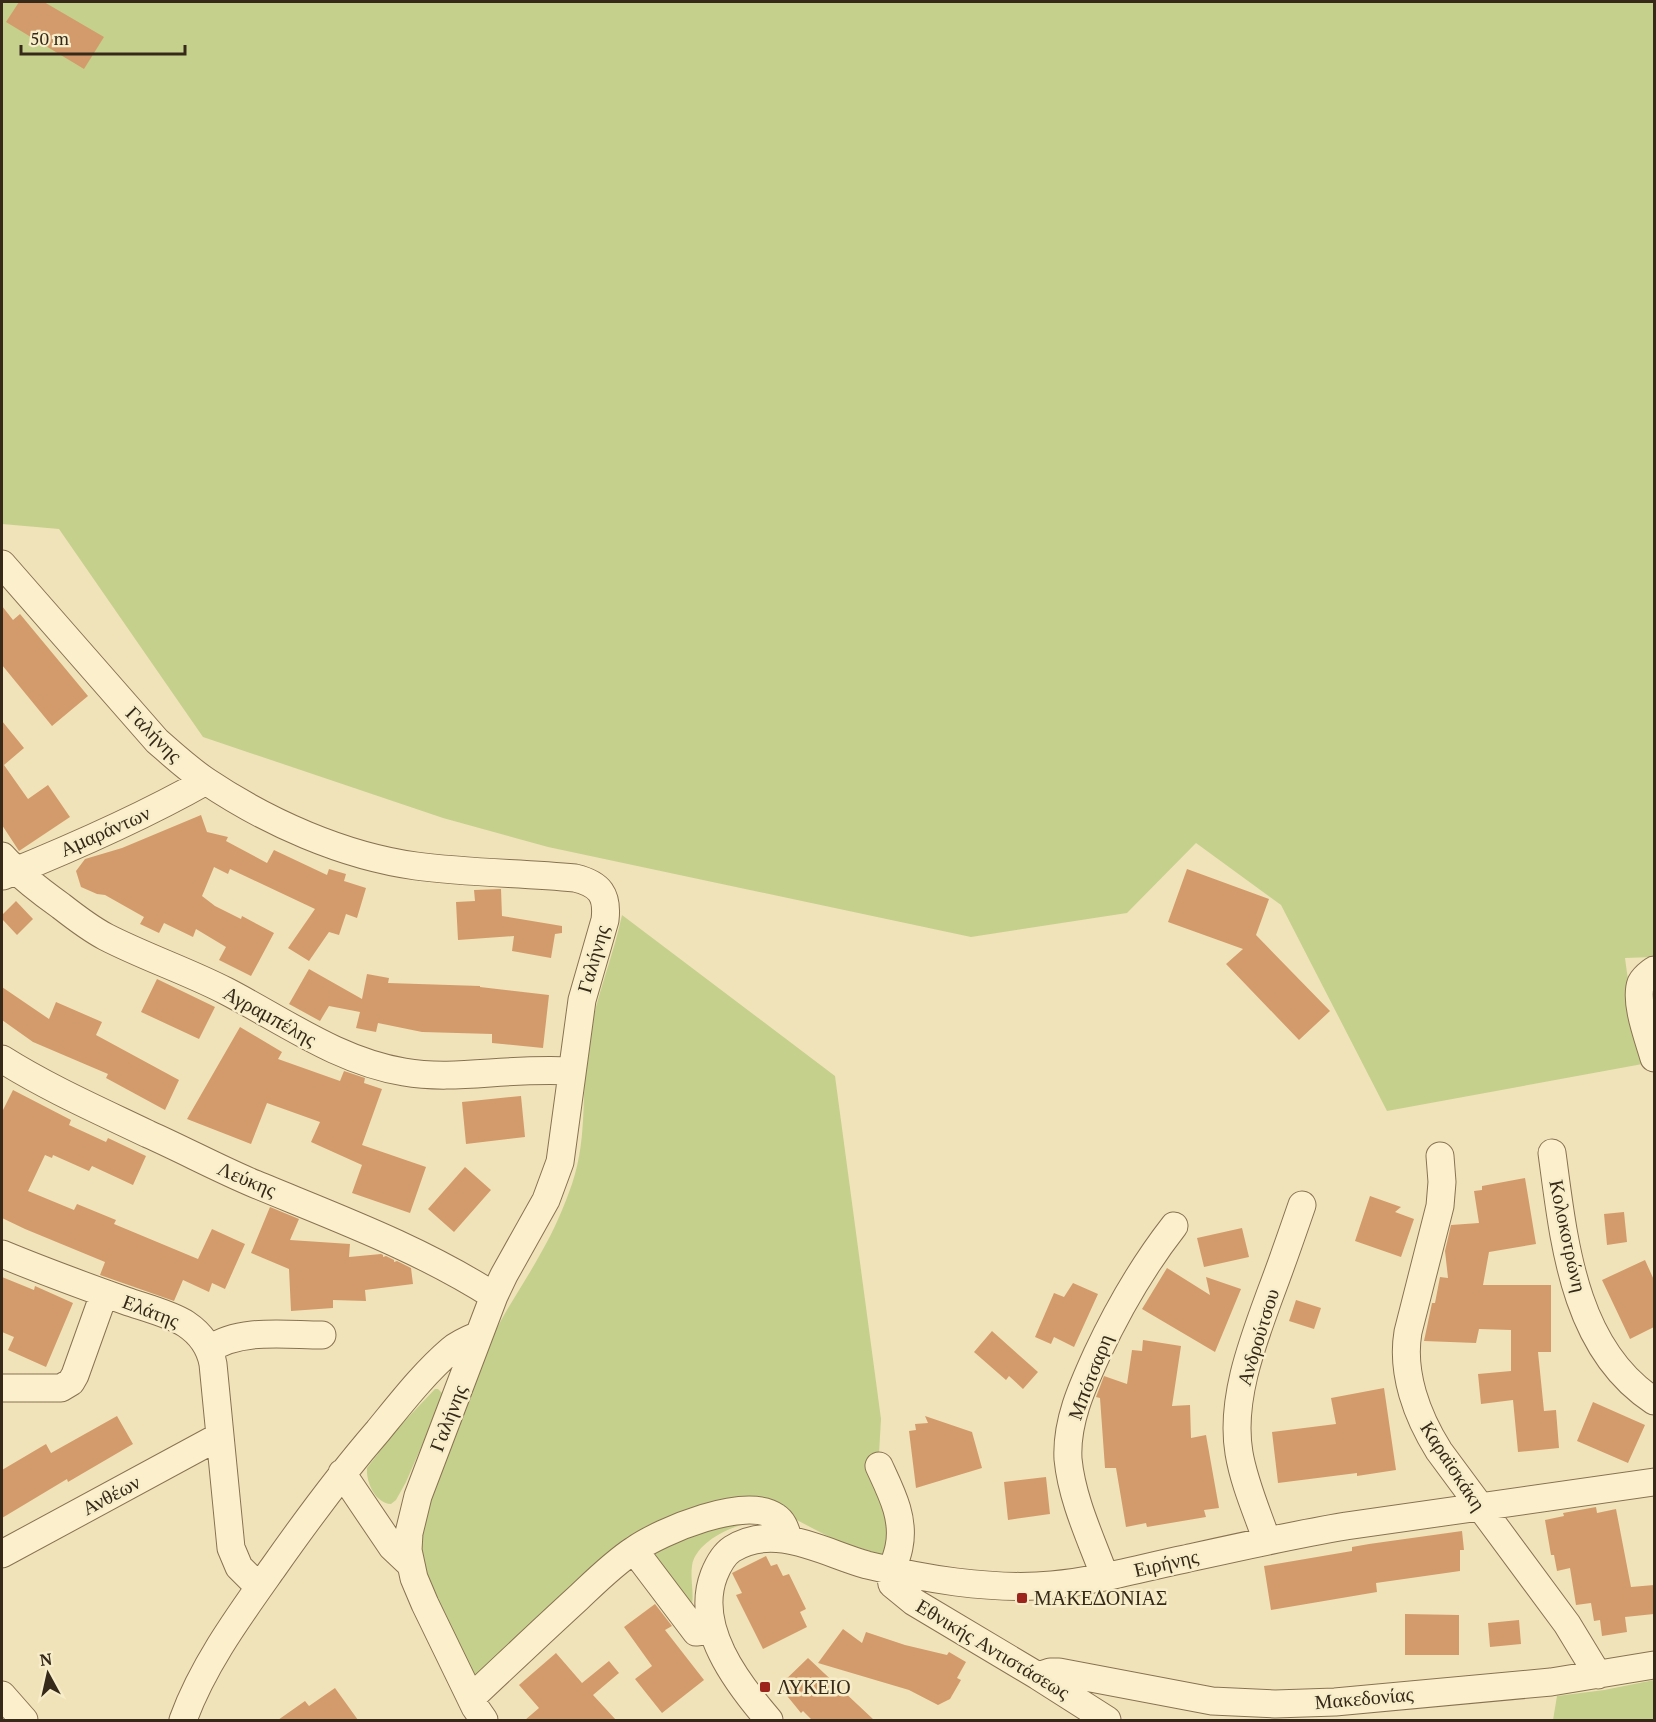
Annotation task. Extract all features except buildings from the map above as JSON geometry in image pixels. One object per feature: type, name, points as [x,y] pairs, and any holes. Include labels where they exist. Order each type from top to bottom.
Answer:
[{"type":"street","name":"Γαλήνης","points":[[2,564],[142,725],[177,759],[206,781],[248,806],[324,842],[363,855],[415,866],[575,878],[596,885],[603,896],[605,917],[583,993],[576,1031],[563,1152],[557,1174],[542,1208],[494,1296],[418,1496],[409,1533],[410,1564],[425,1604],[477,1709]]},
{"type":"street","name":"Αμαράντων","points":[[6,868],[121,826],[206,781]]},
{"type":"street","name":"Αγραμπέλης","points":[[6,868],[98,933],[218,987],[333,1050],[367,1063],[400,1072],[425,1075],[572,1071]]},
{"type":"street","points":[[1650,973],[1640,986],[1641,1005],[1654,1058]]},
{"type":"street","name":"Λεύκης","points":[[2,1059],[40,1081],[213,1165],[413,1250],[494,1296]]},
{"type":"street","name":"Κολοκοτρώνη","points":[[1552,1154],[1567,1252],[1586,1315],[1602,1346],[1617,1367],[1654,1401]]},
{"type":"street","name":"Καραϊσκάκη","points":[[1440,1156],[1441,1199],[1408,1332],[1406,1350],[1406,1362],[1417,1405],[1427,1431],[1479,1506],[1568,1624],[1598,1675]]},
{"type":"street","name":"Ανδρούτσου","points":[[1267,1541],[1240,1461],[1238,1417],[1242,1381],[1249,1354],[1302,1205]]},
{"type":"street","name":"Μπότσαρη","points":[[1105,1576],[1073,1484],[1068,1460],[1071,1422],[1090,1369],[1126,1294],[1174,1226]]},
{"type":"street","name":"Ελάτης","points":[[2,1254],[184,1323],[199,1334],[210,1349]]},
{"type":"street","points":[[2,1388],[61,1388],[71,1382],[104,1294]]},
{"type":"street","points":[[259,1587],[239,1567],[231,1548],[210,1349],[233,1338],[264,1335],[322,1335]]},
{"type":"street","points":[[183,1720],[206,1668],[259,1587],[342,1473],[440,1360],[460,1344],[479,1335]]},
{"type":"street","name":"Ανθέων","points":[[2,1554],[220,1436]]},
{"type":"street","points":[[879,1466],[901,1524],[899,1548],[893,1570]]},
{"type":"street","points":[[342,1473],[392,1547],[410,1564]]},
{"type":"street","name":"Ειρήνης","points":[[769,1720],[745,1691],[719,1647],[713,1630],[709,1604],[710,1587],[719,1563],[736,1547],[757,1539],[789,1540],[867,1565],[968,1583],[1052,1585],[1346,1526],[1654,1482]]},
{"type":"street","points":[[477,1709],[570,1605],[634,1550],[662,1535],[701,1520],[721,1513],[747,1509],[762,1511],[778,1518],[789,1540]]},
{"type":"street","points":[[634,1550],[696,1632],[713,1630]]},
{"type":"street","name":"Εθνικής Αντιστάσεως","points":[[893,1570],[891,1582],[902,1593],[1107,1720]]},
{"type":"street","name":"Μακεδονίας","points":[[1038,1676],[1059,1672],[1212,1701],[1275,1704],[1345,1701],[1513,1686],[1654,1665]]},
{"type":"street","points":[[2,1695],[24,1720]]},
{"type":"green space","points":[[2,2],[1654,2],[1654,957],[1625,958],[1630,995],[1648,1063],[1387,1111],[1281,905],[1196,843],[1127,913],[971,937],[548,847],[443,818],[203,737],[59,529],[2,524]]},
{"type":"green space","points":[[622,915],[835,1076],[881,1419],[879,1454],[892,1512],[888,1557],[835,1540],[770,1506],[720,1505],[480,1675],[473,1675],[437,1610],[422,1556],[421,1540],[439,1464],[492,1338],[546,1243],[572,1184],[581,1147],[589,1039]]},
{"type":"green space","points":[[435,1389],[442,1393],[440,1404],[406,1482],[396,1500],[391,1504],[385,1503],[373,1491],[368,1479],[367,1468],[397,1429]]},
{"type":"green space","points":[[715,1522],[751,1523],[724,1532],[706,1543],[700,1550],[692,1566],[691,1609],[654,1554],[657,1547]]},
{"type":"green space","points":[[1654,1680],[1654,1720],[1553,1720],[1557,1696]]},
{"type":"place","name":"ΜΑΚΕΔΟΝΙΑΣ","points":[[1022,1598]]},
{"type":"place","name":"ΛΥΚΕΙΟ","points":[[765,1687]]}]
